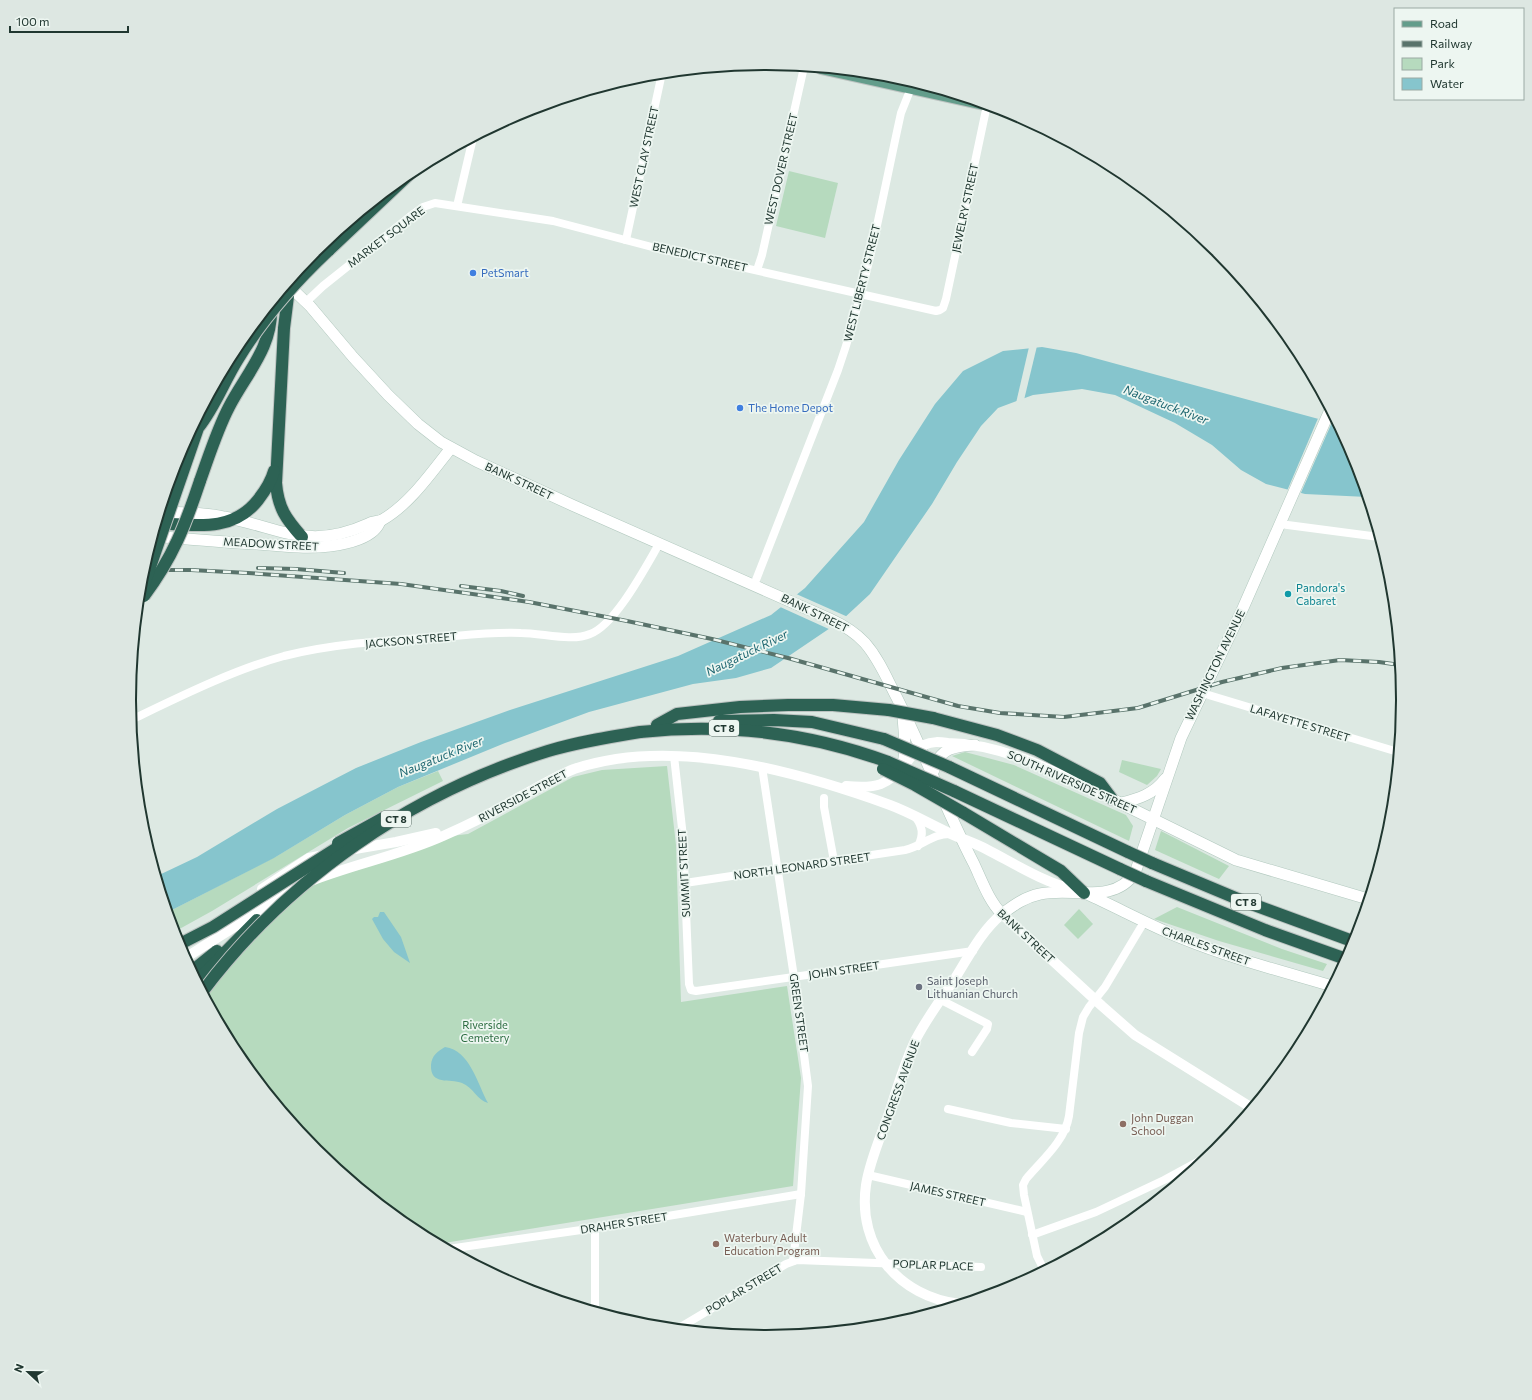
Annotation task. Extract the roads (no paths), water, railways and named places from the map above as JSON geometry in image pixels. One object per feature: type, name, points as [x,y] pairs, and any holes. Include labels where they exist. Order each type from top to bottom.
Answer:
[{"type":"highway","points":[[151,563],[198,428],[212,407],[238,359],[260,326],[292,286],[382,200]]},
{"type":"highway","points":[[288,290],[284,328],[276,483],[280,506],[289,522],[302,537]]},
{"type":"highway","points":[[145,595],[159,576],[174,550],[186,522],[226,412],[263,349],[271,323],[271,310]]},
{"type":"highway","points":[[151,563],[198,428]]},
{"type":"highway","points":[[161,523],[213,525],[224,524],[235,519],[250,510],[263,494],[273,475],[276,460]]},
{"type":"highway","points":[[156,549],[158,535]]},
{"type":"highway","points":[[657,725],[677,714],[740,707],[788,705],[833,706],[889,710],[933,718],[997,735],[1037,750],[1100,783],[1117,801]]},
{"type":"highway","name":"CT 8","points":[[204,985],[257,920],[301,880],[348,842],[434,795],[543,750],[591,736],[657,725],[734,720],[812,722],[884,739],[949,767],[1152,863],[1238,899],[1348,940]]},
{"type":"highway","name":"CT 8","points":[[204,985],[260,925],[299,888],[328,864],[402,815],[443,793],[491,771],[549,750],[579,743],[670,728],[726,728],[768,732],[808,739],[954,791],[1146,881],[1231,917],[1341,957]]},
{"type":"highway","points":[[886,766],[1061,871],[1084,893]]},
{"type":"highway","points":[[183,938],[195,933],[211,924],[321,853],[399,809],[461,781],[491,771]]},
{"type":"highway","points":[[184,942],[213,927],[348,842]]},
{"type":"highway","points":[[196,968],[257,920]]},
{"type":"main road","name":"BANK STREET","points":[[288,290],[306,302],[362,367],[398,405],[433,437],[451,448],[476,461],[841,624],[859,637],[871,650],[880,665],[902,708],[934,778],[956,836],[992,901],[1002,914]]},
{"type":"main road","name":"WASHINGTON AVENUE","points":[[1084,893],[1112,890],[1124,884],[1131,878],[1138,867],[1181,738],[1243,608],[1328,415]]},
{"type":"main road","name":"MEADOW STREET","points":[[157,536],[319,547],[339,544],[360,538],[375,531],[380,522],[396,510],[407,499],[451,448]]},
{"type":"main road","name":"MEADOW STREET","points":[[164,513],[212,515],[235,519],[284,534],[302,537],[333,535],[352,530],[372,522],[380,522]]},
{"type":"main road","points":[[902,708],[905,744],[905,755],[902,768]]},
{"type":"main road","points":[[934,778],[936,761],[947,750],[955,747],[975,745]]},
{"type":"main road","points":[[1117,801],[1149,794],[1160,785],[1168,774]]},
{"type":"main road","name":"SOUTH RIVERSIDE STREET","points":[[1117,801],[1236,860],[1365,898]]},
{"type":"main road","name":"CONGRESS AVENUE","points":[[1002,914],[1020,901],[1035,895],[1047,893],[1084,893]]},
{"type":"main road","name":"CHARLES STREET","points":[[1084,893],[1180,938],[1218,952],[1328,985]]},
{"type":"street","name":"WEST DOVER STREET","points":[[757,270],[762,255],[803,71]]},
{"type":"street","name":"WEST CLAY STREET","points":[[626,240],[661,79]]},
{"type":"street","name":"WEST LIBERTY STREET","points":[[754,585],[838,370],[850,335],[861,294],[900,113],[911,87]]},
{"type":"street","name":"JEWELRY STREET","points":[[942,310],[946,299],[986,110]]},
{"type":"street","points":[[457,206],[471,144]]},
{"type":"street","name":"MARKET SQUARE","points":[[306,302],[323,286],[417,210],[431,204],[457,206]]},
{"type":"street","name":"BENEDICT STREET","points":[[457,206],[548,220],[626,240],[861,294],[936,311],[942,310]]},
{"type":"street","points":[[1280,524],[1375,536]]},
{"type":"street","name":"JACKSON STREET","points":[[136,717],[178,697],[247,668],[315,649],[394,640],[494,633],[522,633],[572,637],[586,636],[600,628],[618,608],[660,544]]},
{"type":"street","name":"LAFAYETTE STREET","points":[[1202,693],[1394,751]]},
{"type":"street","name":"SOUTH RIVERSIDE STREET","points":[[920,748],[934,742],[975,745],[1020,757],[1117,801]]},
{"type":"street","name":"RIVERSIDE STREET","points":[[828,784],[873,787],[886,782],[902,768],[912,755],[920,748]]},
{"type":"street","name":"RIVERSIDE STREET","points":[[190,955],[294,889],[326,876],[430,842],[474,822],[544,783],[573,770],[616,760],[674,756],[720,760],[762,767],[828,784],[890,805],[912,814],[956,836]]},
{"type":"street","name":"SUMMIT STREET","points":[[674,756],[683,837],[689,984],[691,990]]},
{"type":"street","name":"GREEN STREET","points":[[762,767],[794,977],[808,1086],[801,1194],[792,1261]]},
{"type":"street","points":[[824,798],[824,807],[834,861]]},
{"type":"street","points":[[912,814],[922,826],[922,834],[918,846]]},
{"type":"street","name":"RIVERSIDE STREET","points":[[184,941],[309,858],[455,830]]},
{"type":"street","name":"NORTH LEONARD STREET","points":[[685,883],[906,850],[918,846],[937,835],[956,836]]},
{"type":"street","points":[[956,836],[986,849],[1051,883],[1084,893]]},
{"type":"street","name":"CONGRESS AVENUE","points":[[952,1302],[934,1298],[915,1290],[897,1276],[885,1263],[873,1243],[867,1222],[865,1200],[868,1175],[910,1053],[920,1032],[991,924],[1002,914]]},
{"type":"street","name":"BANK STREET","points":[[1002,914],[1095,1000],[1140,1038],[1248,1105]]},
{"type":"street","points":[[1042,1266],[1038,1260],[1027,1212],[1023,1190],[1024,1182],[1059,1140],[1066,1129],[1070,1116],[1080,1025],[1086,1012],[1105,987],[1144,922]]},
{"type":"street","name":"JOHN STREET","points":[[691,990],[696,991],[973,951]]},
{"type":"street","points":[[941,1000],[988,1024],[987,1029],[972,1052]]},
{"type":"street","points":[[948,1109],[1011,1123],[1066,1129]]},
{"type":"street","points":[[1032,1235],[1096,1212],[1189,1167]]},
{"type":"street","name":"JAMES STREET","points":[[868,1175],[1027,1212]]},
{"type":"street","name":"DRAHER STREET","points":[[455,1248],[595,1228],[801,1194]]},
{"type":"street","points":[[595,1228],[595,1307]]},
{"type":"street","name":"POPLAR STREET","points":[[684,1325],[792,1261],[803,1259],[885,1263]]},
{"type":"street","name":"POPLAR PLACE","points":[[885,1263],[981,1267]]},
{"type":"water","name":"Naugatuck River","points":[[1042,347],[1076,353],[1332,423],[1363,497],[1305,494],[1266,484],[1241,470],[1212,445],[1175,423],[1115,395],[1082,389],[1033,395],[998,408],[981,426],[932,504],[870,594],[842,620],[771,668],[736,678],[693,684],[589,712],[505,743],[398,787],[345,815],[274,858],[172,910],[160,874],[197,857],[277,809],[356,768],[421,742],[510,710],[678,656],[771,615],[805,588],[864,522],[899,460],[935,404],[963,371],[1003,351]]},
{"type":"water","points":[[380,912],[384,912],[401,937],[410,963],[394,952],[383,939],[372,919],[374,917],[378,917]]},
{"type":"water","points":[[445,1047],[461,1054],[467,1061],[477,1078],[488,1103],[462,1083],[437,1079],[434,1076],[431,1065],[432,1059],[437,1052]]},
{"type":"railway","points":[[258,568],[296,569],[344,573]]},
{"type":"railway","points":[[150,570],[191,570],[248,573],[401,584],[529,602],[712,639],[788,658],[958,706],[1000,713],[1064,717],[1138,708],[1222,682],[1282,668],[1340,660],[1395,664]]},
{"type":"railway","points":[[461,586],[501,591],[523,596]]},
{"type":"place","name":"PetSmart","points":[[473,273]]},
{"type":"place","name":"The Home Depot","points":[[740,408]]},
{"type":"place","name":"Pandora's Cabaret","points":[[1288,594]]},
{"type":"place","name":"Saint Joseph Lithuanian Church","points":[[919,987]]},
{"type":"place","name":"John Duggan School","points":[[1123,1124]]},
{"type":"place","name":"Waterbury Adult Education Program","points":[[716,1244]]},
{"type":"park label","name":"Riverside Cemetery","points":[[485,1031]]}]
